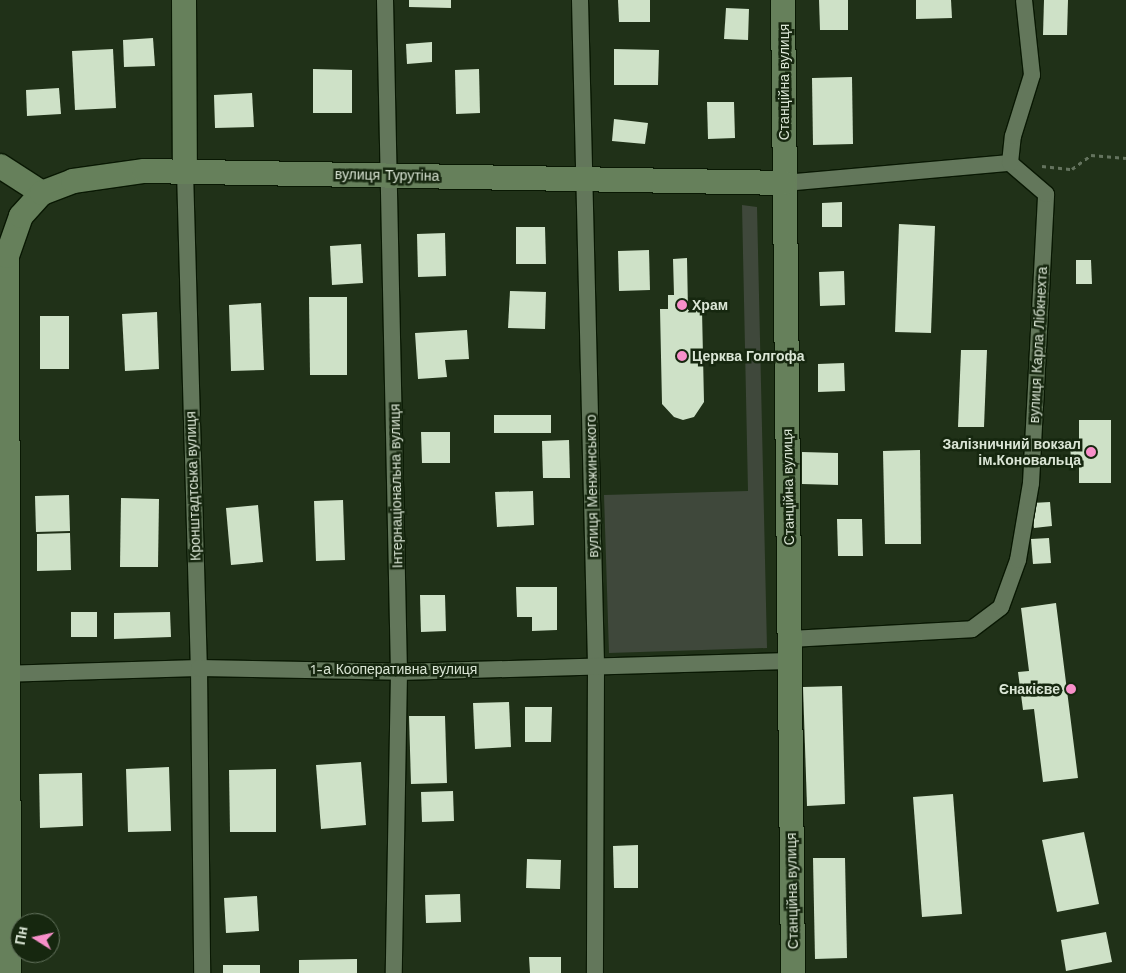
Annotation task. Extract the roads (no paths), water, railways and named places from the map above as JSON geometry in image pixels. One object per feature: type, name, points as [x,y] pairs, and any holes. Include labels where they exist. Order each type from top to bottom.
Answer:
[{"type":"street","name":"Кронштадтська вулиця","points":[[184,0],[185,171],[200,668],[202,973]]},
{"type":"street","name":"Інтернаціональна вулиця","points":[[385,0],[399,672],[394,973]]},
{"type":"street","name":"вулиця Менжинського","points":[[580,0],[596,665],[595,973]]},
{"type":"street","name":"Станційна вулиця","points":[[783,0],[793,973]]},
{"type":"street","points":[[784,183],[1010,163],[1013,136],[1032,75],[1024,0]]},
{"type":"street","name":"вулиця Карла Лібкнехта","points":[[789,650],[972,629],[1001,607],[1018,560],[1031,483],[1046,194],[1010,163]]},
{"type":"street","points":[[0,166],[42,193],[21,216],[7,256],[3,674],[9,973]]},
{"type":"street","name":"вулиця Турутіна","points":[[42,193],[73,181],[144,171],[389,174],[584,181],[784,183]]},
{"type":"street","name":"1-а Кооперативна вулиця","points":[[3,674],[200,668],[399,672],[596,665],[789,650]]},
{"type":"place","name":"Храм","points":[[682,305]]},
{"type":"place","name":"Церква Голгофа","points":[[682,356]]},
{"type":"place","name":"Залізничний вокзал ім.Коновальца","points":[[1091,452]]},
{"type":"place","name":"Єнакієве","points":[[1071,689]]}]
